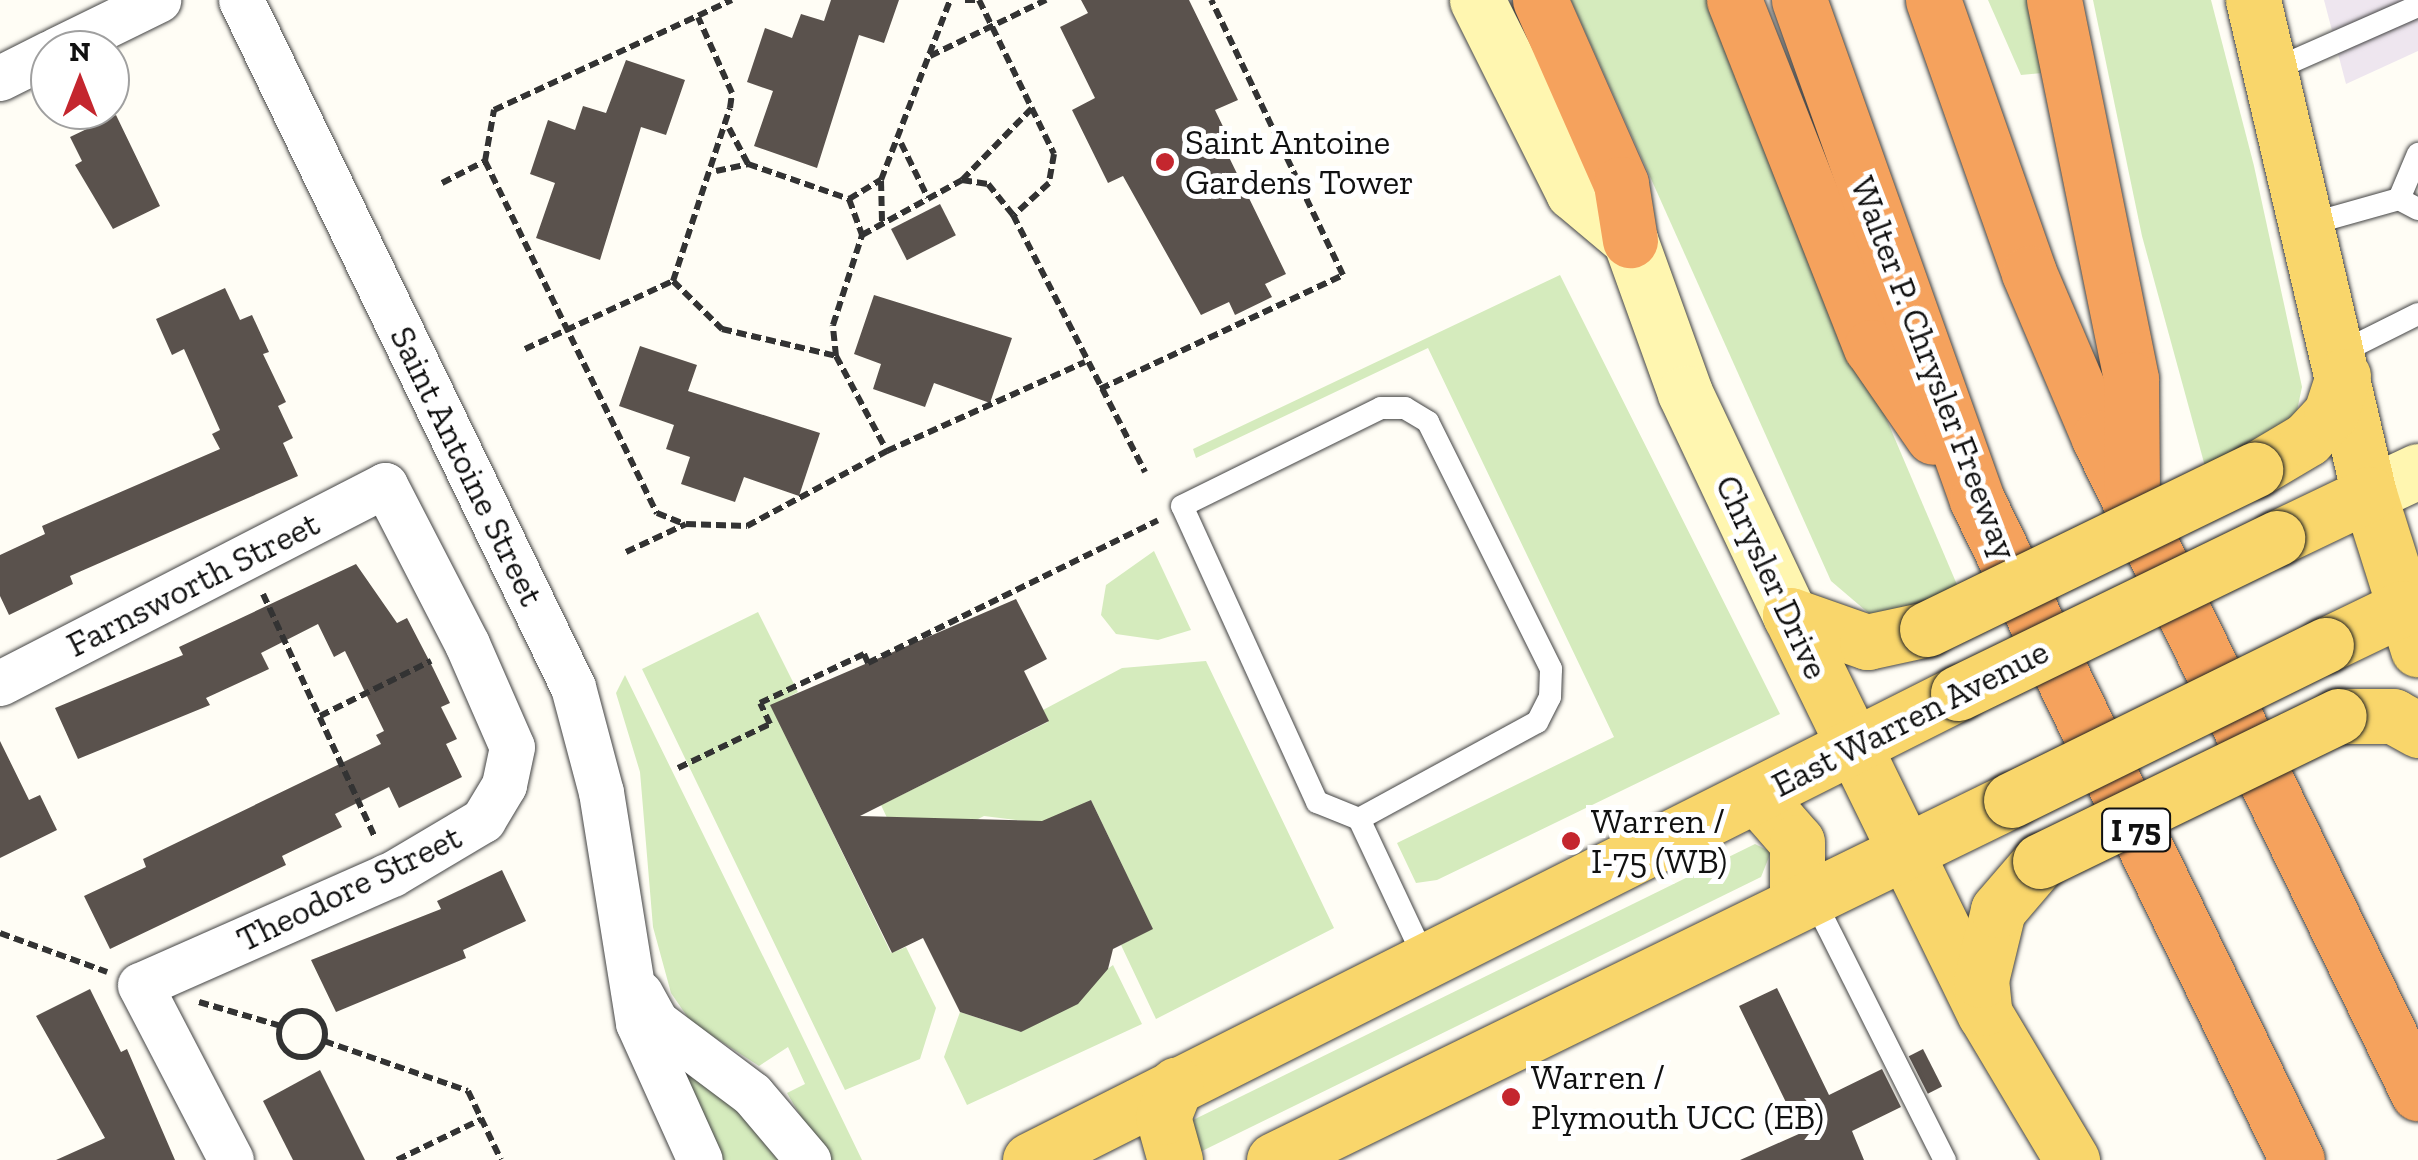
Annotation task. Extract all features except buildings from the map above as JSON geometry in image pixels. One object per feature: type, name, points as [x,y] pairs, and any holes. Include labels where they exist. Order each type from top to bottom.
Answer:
[{"type":"highway","points":[[1540,0],[1621,184],[1630,240]]},
{"type":"highway","points":[[1734,0],[1871,348],[1977,500]]},
{"type":"highway","name":"Walter P. Chrysler Freeway","points":[[1799,0],[1977,500],[2297,1160]]},
{"type":"highway","points":[[1933,0],[2029,273],[2132,504],[2418,1093]]},
{"type":"highway","points":[[2054,0],[2131,380],[2132,504]]},
{"type":"main road","points":[[1274,1160],[2326,646],[2413,619],[2369,494],[2310,224],[2253,0]]},
{"type":"main road","points":[[1790,615],[1867,642],[1927,629],[2256,470],[2331,413],[2340,365]]},
{"type":"main road","name":"East Warren Avenue","points":[[1030,1160],[1958,693],[2369,494]]},
{"type":"main road","name":"Chrysler Drive","points":[[1790,615],[1984,1014],[2072,1160]]},
{"type":"main road","points":[[1984,1014],[1981,980],[1998,910],[2040,860],[2339,716],[2393,716],[2418,730]]},
{"type":"main road","points":[[1756,796],[1797,842],[1804,900]]},
{"type":"main road","points":[[1175,1160],[1163,1116],[1176,1084]]},
{"type":"street","points":[[97,30],[158,0]]},
{"type":"street","name":"Saint Antoine Street","points":[[241,0],[573,687],[602,792],[624,954],[638,1023],[700,1160]]},
{"type":"street","points":[[1477,0],[1573,192],[1630,240]]},
{"type":"street","points":[[0,78],[30,63]]},
{"type":"street","name":"Chrysler Drive","points":[[1630,240],[1685,393],[1790,615]]},
{"type":"street","name":"East Warren Avenue","points":[[2369,494],[2418,471]]},
{"type":"street","name":"Farnsworth Street","points":[[0,683],[385,485],[467,644]]},
{"type":"street","name":"Theodore Street","points":[[140,985],[392,874],[483,820],[504,785],[512,747],[467,644]]},
{"type":"street","name":"Saint Antoine Street","points":[[624,954],[656,1022],[752,1094],[808,1160]]},
{"type":"street","points":[[140,985],[231,1160]]},
{"type":"lane","points":[[2273,70],[2418,6]]},
{"type":"lane","points":[[2310,224],[2408,204],[2418,154]]},
{"type":"lane","points":[[2340,365],[2418,314]]},
{"type":"lane","points":[[1359,818],[1536,722],[1550,697],[1552,669],[1428,422],[1405,408],[1381,408],[1182,506],[1318,802],[1359,818],[1425,959]]},
{"type":"lane","points":[[1804,900],[1945,1160]]},
{"type":"path","points":[[732,0],[494,110],[484,161],[564,331],[657,513],[686,524],[746,526],[886,451],[1085,362]]},
{"type":"path","points":[[882,222],[882,180],[900,142],[950,0]]},
{"type":"path","points":[[965,0],[977,0],[993,27],[1054,163],[1049,183],[1013,215]]},
{"type":"path","points":[[930,56],[1046,0]]},
{"type":"path","points":[[1100,390],[1343,275],[1211,0]]},
{"type":"path","points":[[524,349],[673,281],[715,171],[732,93],[698,17]]},
{"type":"path","points":[[862,235],[962,180],[1032,108]]},
{"type":"path","points":[[728,122],[748,164]]},
{"type":"path","points":[[900,142],[928,198]]},
{"type":"path","points":[[442,183],[484,161]]},
{"type":"path","points":[[715,171],[748,164],[849,200]]},
{"type":"path","points":[[849,200],[882,180]]},
{"type":"path","points":[[962,180],[1000,191],[1145,472]]},
{"type":"path","points":[[849,200],[862,235],[832,326],[836,356],[886,451]]},
{"type":"path","points":[[673,281],[722,329],[836,356]]},
{"type":"path","points":[[678,768],[770,724],[760,703],[864,654],[868,663],[1164,518]]},
{"type":"path","points":[[626,552],[686,524]]},
{"type":"path","points":[[246,556],[392,874]]},
{"type":"path","points":[[320,716],[467,644]]},
{"type":"path","points":[[0,932],[140,985],[281,1026]]},
{"type":"path","points":[[281,1026],[298,1011],[313,1014],[324,1041],[468,1091],[501,1160]]},
{"type":"path","points":[[281,1026],[284,1047],[295,1055],[316,1052],[324,1041]]},
{"type":"path","points":[[397,1160],[482,1119]]},
{"type":"shaded area","points":[[2324,0],[2418,0],[2418,51],[2346,84]]},
{"type":"green space","points":[[1571,0],[1708,0],[1958,587],[1939,602],[1872,616],[1831,581]]},
{"type":"green space","points":[[1988,0],[2027,0],[2042,73],[2021,75]]},
{"type":"green space","points":[[2093,0],[2211,0],[2254,166],[2302,387],[2295,420],[2206,470],[2142,236]]},
{"type":"green space","points":[[1560,275],[1780,714],[1437,880],[1416,883],[1397,843],[1614,737],[1428,348],[1196,458],[1193,449]]},
{"type":"green space","points":[[1154,551],[1191,630],[1158,640],[1116,634],[1101,615],[1106,585]]},
{"type":"green space","points":[[758,612],[798,692],[771,706],[891,953],[906,947],[936,1008],[920,1059],[845,1090],[642,669]]},
{"type":"green space","points":[[1206,661],[1334,928],[1156,1019],[1121,945],[1152,928],[1091,800],[1049,824],[984,816],[905,856],[881,805],[1048,722],[1043,710],[1122,668]]},
{"type":"green space","points":[[625,675],[862,1160],[828,1160],[787,1093],[805,1084],[788,1047],[759,1066],[691,1022],[671,993],[653,927],[640,772],[616,693]]},
{"type":"green space","points":[[1755,844],[1771,852],[1761,877],[1200,1152],[1191,1121]]},
{"type":"green space","points":[[1113,965],[1142,1024],[967,1105],[944,1057],[960,1012],[1021,1032]]},
{"type":"green space","points":[[683,1073],[724,1095],[778,1160],[723,1160]]},
{"type":"place","name":"Saint Antoine Gardens Tower","points":[[1165,162]]},
{"type":"place","name":"Warren / I-75 (WB)","points":[[1571,841]]},
{"type":"place","name":"Warren / Plymouth UCC (EB)","points":[[1511,1097]]}]
